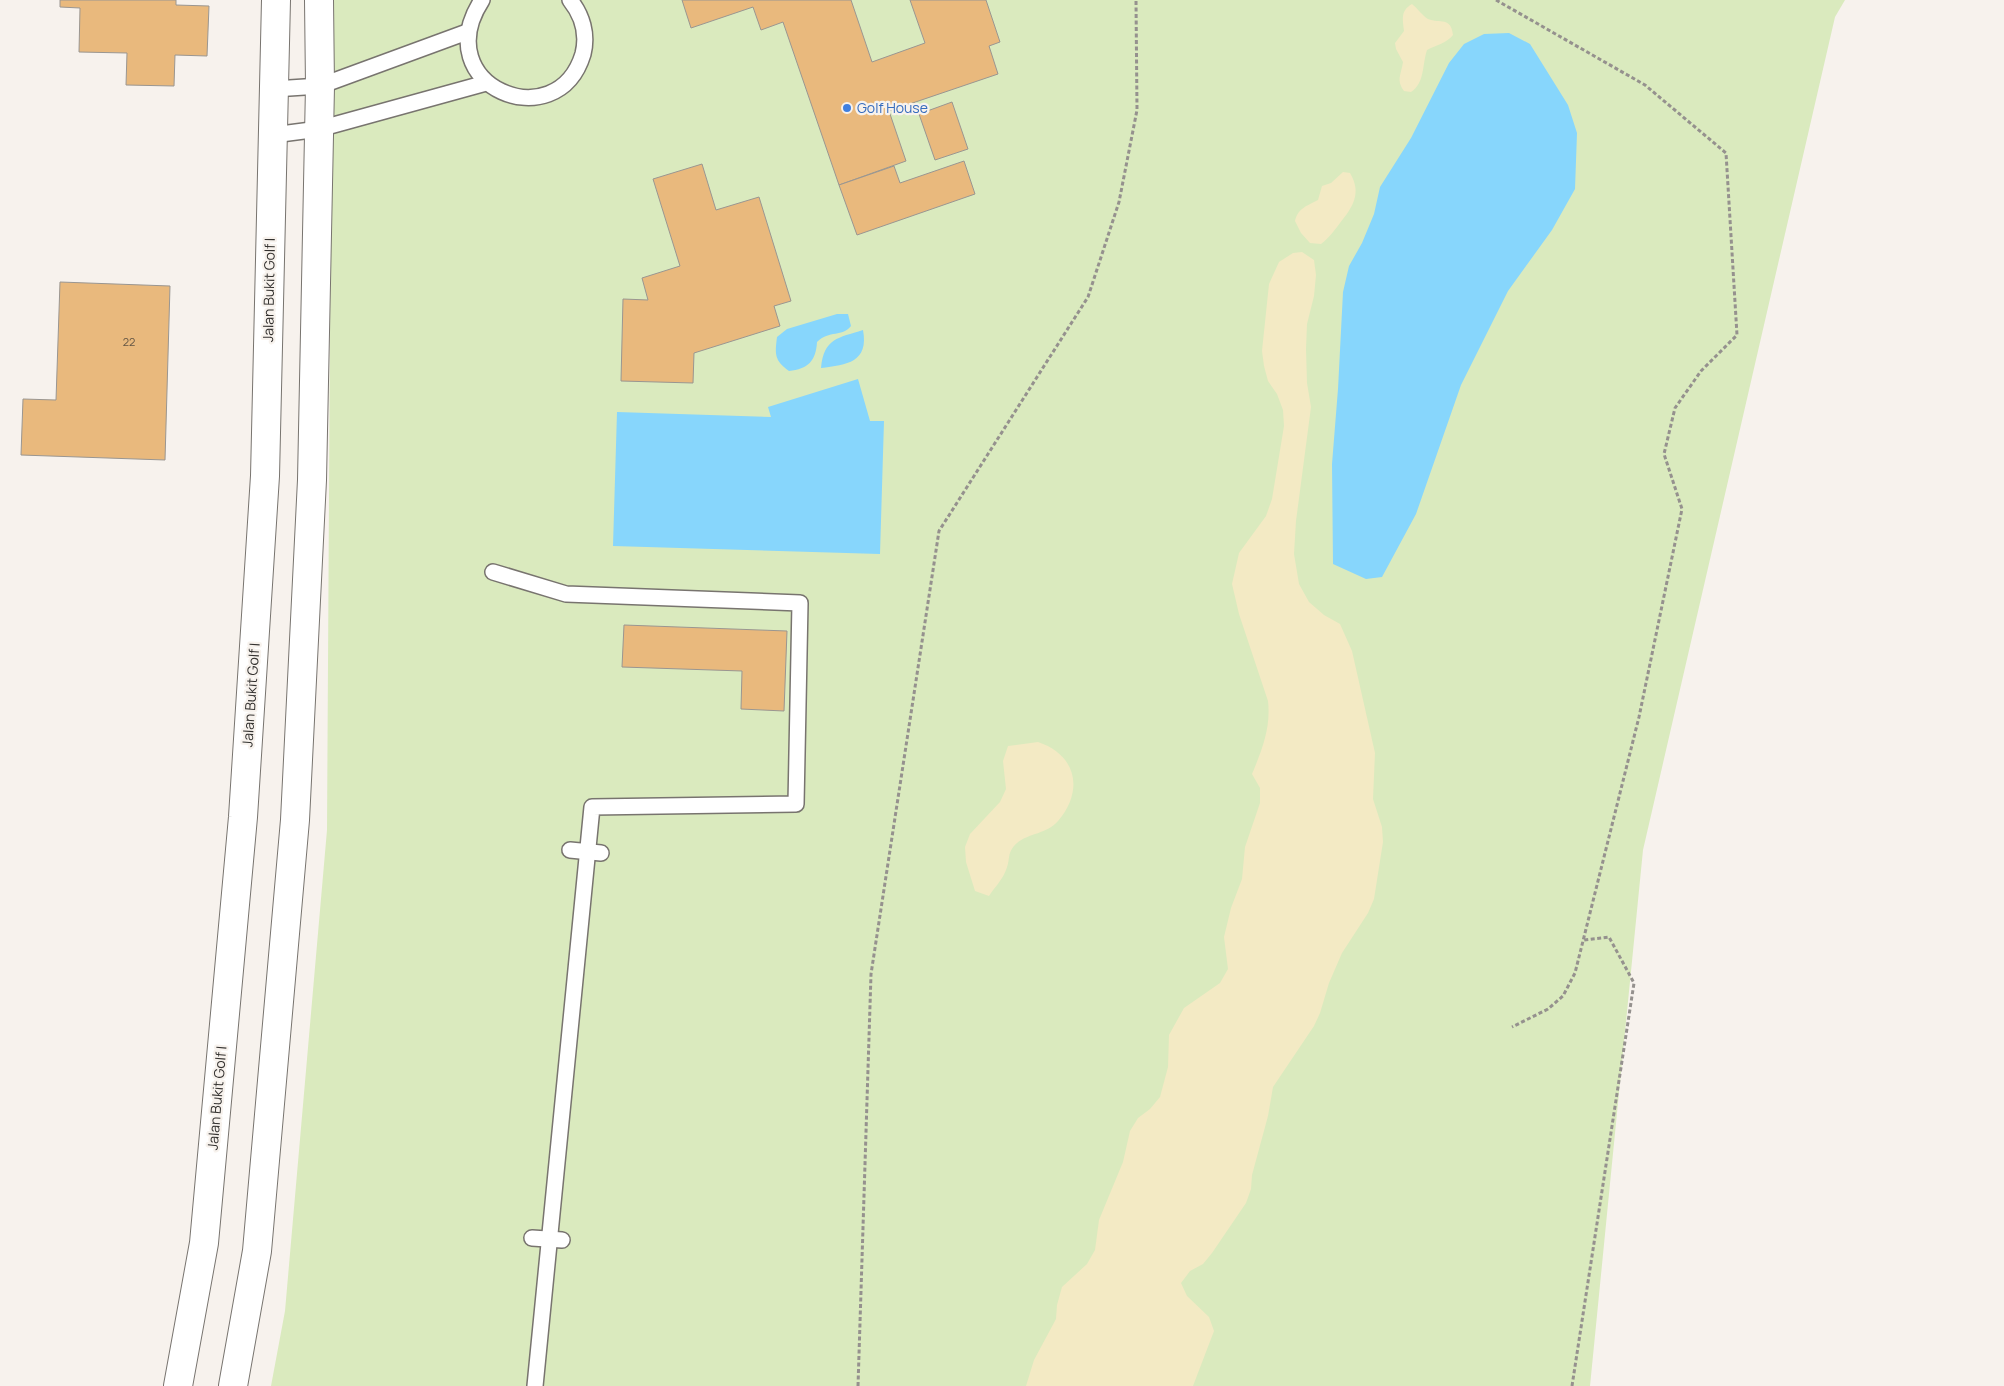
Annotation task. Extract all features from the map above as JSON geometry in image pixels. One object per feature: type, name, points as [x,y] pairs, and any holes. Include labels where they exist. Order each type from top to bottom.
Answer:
[{"type":"street","name":"Jalan Bukit Golf I","points":[[178,1386],[204,1243],[243,817],[264,476],[276,0]]},
{"type":"street","points":[[233,1386],[257,1250],[295,820],[312,480],[320,86],[319,0]]},
{"type":"lane","points":[[482,0],[472,14],[468,32],[468,50],[475,68],[486,82],[502,93],[519,98],[538,97],[555,90],[570,79],[580,64],[585,46],[584,27],[577,10],[570,0]]},
{"type":"lane","points":[[274,89],[320,86],[468,32]]},
{"type":"lane","points":[[273,135],[319,129],[486,82]]},
{"type":"lane","points":[[493,572],[566,594],[800,603],[796,804],[592,807],[594,852],[556,1240],[535,1386]]},
{"type":"lane","points":[[570,850],[594,852]]},
{"type":"lane","points":[[532,1238],[556,1240]]},
{"type":"path","points":[[858,1386],[871,974],[939,532],[1088,297],[1119,202],[1137,110],[1136,0]]},
{"type":"path","points":[[1496,0],[1645,85],[1726,153],[1737,335],[1701,371],[1676,408],[1664,454],[1682,509],[1639,718],[1575,973],[1563,996],[1548,1009],[1512,1027]]},
{"type":"path","points":[[1572,1386],[1634,983],[1609,937],[1584,940]]},
{"type":"green space","points":[[332,0],[1845,0],[1835,17],[1643,850],[1590,1386],[271,1386],[285,1311],[327,830]]},
{"type":"sand","points":[[1412,4],[1428,19],[1450,25],[1453,35],[1445,42],[1427,50],[1421,79],[1416,88],[1411,92],[1404,91],[1400,84],[1403,62],[1395,43],[1404,31],[1404,12]]},
{"type":"sand","points":[[1343,172],[1350,173],[1354,180],[1356,193],[1352,205],[1336,229],[1324,242],[1321,244],[1310,243],[1301,233],[1295,221],[1296,217],[1304,208],[1318,200],[1322,186],[1331,183]]},
{"type":"sand","points":[[1302,252],[1314,260],[1316,275],[1314,296],[1307,324],[1306,349],[1307,383],[1311,407],[1296,521],[1294,554],[1299,584],[1309,602],[1324,615],[1340,624],[1352,651],[1375,753],[1373,799],[1382,827],[1383,842],[1374,899],[1368,913],[1342,953],[1314,1026],[1273,1087],[1268,1116],[1246,1203],[1212,1253],[1203,1264],[1190,1271],[1181,1283],[1187,1296],[1209,1317],[1214,1331],[1193,1386],[1026,1386],[1034,1360],[1056,1319],[1057,1305],[1062,1287],[1087,1264],[1095,1250],[1099,1220],[1123,1162],[1130,1131],[1138,1118],[1150,1109],[1160,1097],[1168,1067],[1169,1035],[1184,1008],[1220,983],[1228,969],[1224,937],[1231,908],[1242,879],[1245,847],[1260,803],[1260,788],[1252,774],[1265,739],[1269,711],[1268,701],[1239,614],[1232,584],[1239,553],[1266,516],[1272,499],[1284,426],[1283,410],[1277,394],[1268,381],[1262,351],[1269,284],[1279,262],[1293,253]]},
{"type":"sand","points":[[1038,742],[1051,748],[1068,765],[1072,775],[1073,786],[1066,810],[1049,829],[1017,843],[1010,853],[1005,873],[989,896],[975,891],[966,862],[965,847],[970,834],[1000,802],[1006,789],[1003,761],[1008,746]]},
{"type":"water","points":[[1509,33],[1530,44],[1568,105],[1577,133],[1575,189],[1552,230],[1508,291],[1461,385],[1416,514],[1382,577],[1366,579],[1333,564],[1332,464],[1343,292],[1349,266],[1362,243],[1374,214],[1380,187],[1411,138],[1449,63],[1464,44],[1484,34]]},
{"type":"water","points":[[837,314],[848,314],[851,326],[844,331],[826,336],[817,342],[815,354],[810,363],[796,370],[789,371],[778,360],[776,352],[777,337],[787,329]]},
{"type":"water","points":[[863,330],[863,349],[854,360],[821,368],[825,351],[829,345],[840,338]]},
{"type":"water","points":[[858,379],[870,421],[884,421],[880,554],[613,546],[617,412],[771,417],[768,407]]},
{"type":"building","points":[[60,0],[176,0],[176,5],[209,6],[207,56],[175,55],[174,86],[126,85],[127,53],[79,52],[80,8],[60,7]]},
{"type":"building","points":[[682,0],[851,0],[872,62],[925,43],[910,0],[986,0],[1000,42],[989,46],[998,74],[889,111],[906,161],[839,185],[783,22],[761,30],[753,7],[691,28]]},
{"type":"building","points":[[952,102],[968,149],[935,160],[919,114]]},
{"type":"building","points":[[964,161],[975,194],[857,235],[839,185],[894,166],[900,183]]},
{"type":"building","points":[[702,164],[716,210],[759,197],[791,301],[774,306],[780,326],[694,353],[693,383],[621,381],[623,299],[648,300],[642,278],[680,266],[653,179]]},
{"type":"building","points":[[60,282],[170,286],[165,460],[21,455],[23,399],[56,400]]},
{"type":"building","points":[[624,625],[787,631],[784,711],[741,709],[742,671],[622,667]]},
{"type":"place","name":"Golf House","points":[[847,108]]}]
